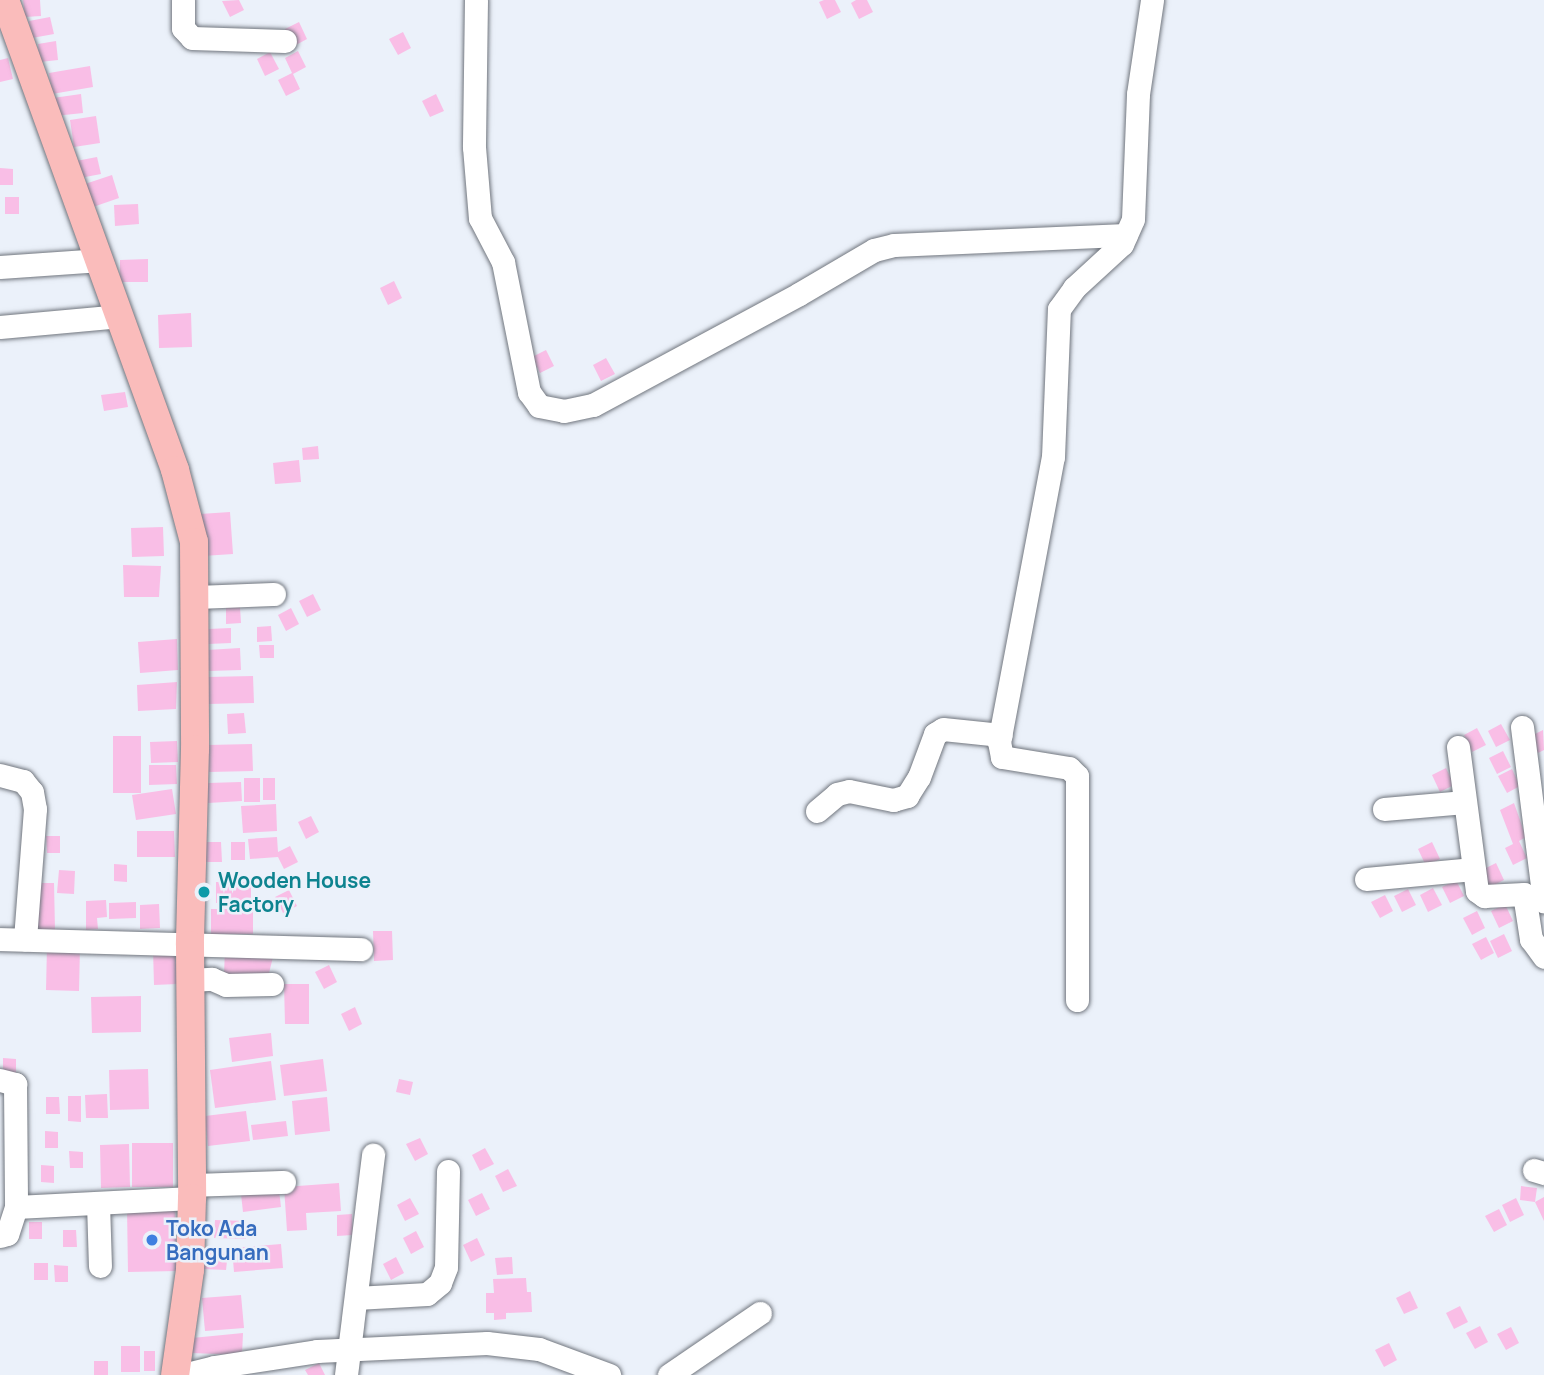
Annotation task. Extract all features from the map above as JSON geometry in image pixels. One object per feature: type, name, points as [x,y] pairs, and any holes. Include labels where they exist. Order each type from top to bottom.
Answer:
[{"type":"main road","points":[[5,0],[101,260],[191,524],[196,562],[190,945],[190,1270],[175,1375]]},
{"type":"street","points":[[183,0],[183,28],[189,37],[210,41],[285,41]]},
{"type":"street","points":[[476,0],[474,147],[480,218],[503,262],[529,392],[539,406],[564,411],[593,405],[799,294],[874,250],[894,245],[1126,235]]},
{"type":"street","points":[[1077,1000],[1077,776],[1069,768],[1002,757],[1001,735],[1053,457],[1059,309],[1074,288],[1122,244],[1133,219],[1139,93],[1152,0]]},
{"type":"street","points":[[0,267],[101,260]]},
{"type":"street","points":[[0,327],[120,316]]},
{"type":"street","points":[[195,597],[274,594]]},
{"type":"street","points":[[1522,727],[1539,903],[1531,939],[1544,957]]},
{"type":"street","points":[[817,811],[837,794],[849,791],[893,800],[906,796],[919,777],[936,734],[943,729],[1001,735]]},
{"type":"street","points":[[1458,747],[1479,894],[1520,892],[1526,898],[1539,903]]},
{"type":"street","points":[[0,775],[23,781],[32,792],[35,809],[25,940]]},
{"type":"street","points":[[1384,809],[1465,802]]},
{"type":"street","points":[[1366,879],[1474,869]]},
{"type":"street","points":[[0,939],[361,949]]},
{"type":"street","points":[[190,980],[212,979],[226,985],[272,984]]},
{"type":"street","points":[[0,1080],[15,1084],[16,1207],[7,1234],[0,1236]]},
{"type":"street","points":[[346,1375],[373,1155]]},
{"type":"street","points":[[356,1298],[427,1294],[440,1283],[446,1267],[449,1171]]},
{"type":"street","points":[[16,1207],[98,1203],[284,1182]]},
{"type":"street","points":[[98,1203],[100,1266]]},
{"type":"street","points":[[669,1375],[760,1313]]},
{"type":"street","points":[[183,1375],[259,1360],[349,1350],[513,1344],[567,1357],[609,1375]]},
{"type":"building","points":[[23,0],[40,0],[41,16],[25,17]]},
{"type":"building","points":[[239,0],[244,10],[230,17],[222,1]]},
{"type":"building","points":[[835,0],[841,12],[827,19],[819,2]]},
{"type":"building","points":[[867,0],[873,12],[859,19],[851,3]]},
{"type":"building","points":[[50,17],[54,34],[32,38],[29,21]]},
{"type":"building","points":[[299,22],[307,39],[294,46],[285,29]]},
{"type":"building","points":[[403,32],[411,48],[398,55],[389,39]]},
{"type":"building","points":[[56,41],[58,60],[40,62],[38,44]]},
{"type":"building","points":[[298,51],[306,67],[293,74],[300,89],[286,96],[278,80],[292,73],[285,58]]},
{"type":"building","points":[[270,52],[279,69],[265,76],[257,59]]},
{"type":"building","points":[[8,58],[13,79],[0,82],[0,60]]},
{"type":"building","points":[[90,66],[93,87],[52,94],[49,73]]},
{"type":"building","points":[[81,94],[83,113],[55,116],[53,98]]},
{"type":"building","points":[[436,94],[444,111],[430,117],[422,101]]},
{"type":"building","points":[[96,116],[100,143],[74,147],[70,120]]},
{"type":"building","points":[[97,157],[101,174],[80,178],[76,161]]},
{"type":"building","points":[[0,168],[13,169],[13,185],[0,185]]},
{"type":"building","points":[[112,175],[119,198],[93,207],[85,184]]},
{"type":"building","points":[[5,197],[19,197],[19,214],[5,214]]},
{"type":"building","points":[[138,204],[139,224],[115,226],[114,205]]},
{"type":"building","points":[[148,259],[148,282],[120,282],[120,260]]},
{"type":"building","points":[[394,281],[402,298],[388,305],[380,288]]},
{"type":"building","points":[[191,313],[192,347],[159,348],[158,315]]},
{"type":"building","points":[[546,350],[554,366],[540,373],[532,357]]},
{"type":"building","points":[[606,358],[615,374],[601,381],[593,365]]},
{"type":"building","points":[[125,392],[128,407],[104,411],[101,395]]},
{"type":"building","points":[[318,446],[319,459],[303,460],[302,448]]},
{"type":"building","points":[[299,460],[301,482],[275,484],[273,463]]},
{"type":"building","points":[[230,512],[233,554],[203,556],[200,514]]},
{"type":"building","points":[[163,527],[164,556],[132,557],[131,528]]},
{"type":"building","points":[[123,565],[161,566],[159,597],[124,597]]},
{"type":"building","points":[[313,594],[321,610],[307,617],[299,601]]},
{"type":"building","points":[[226,607],[240,607],[241,623],[226,624]]},
{"type":"building","points":[[291,608],[299,624],[286,631],[278,615]]},
{"type":"building","points":[[271,626],[272,641],[257,642],[257,627]]},
{"type":"building","points":[[231,628],[231,643],[208,644],[208,629]]},
{"type":"building","points":[[177,639],[178,670],[140,673],[138,642]]},
{"type":"building","points":[[259,645],[274,645],[274,658],[260,658]]},
{"type":"building","points":[[240,648],[241,670],[208,671],[207,650]]},
{"type":"building","points":[[253,676],[254,703],[208,704],[207,677]]},
{"type":"building","points":[[177,682],[176,709],[138,711],[137,685]]},
{"type":"building","points":[[244,713],[246,733],[228,734],[227,714]]},
{"type":"building","points":[[1501,724],[1510,740],[1496,747],[1488,731]]},
{"type":"building","points":[[1477,728],[1486,745],[1472,752],[1464,735]]},
{"type":"building","points":[[1543,730],[1544,750],[1538,753],[1529,737]]},
{"type":"building","points":[[113,736],[141,736],[141,793],[113,793]]},
{"type":"building","points":[[177,741],[178,762],[151,763],[150,742]]},
{"type":"building","points":[[252,744],[253,771],[209,772],[208,745]]},
{"type":"building","points":[[1503,751],[1511,767],[1497,774],[1489,758]]},
{"type":"building","points":[[149,765],[176,765],[177,784],[149,785]]},
{"type":"building","points":[[1446,768],[1454,785],[1440,792],[1432,775]]},
{"type":"building","points":[[1512,769],[1520,786],[1507,793],[1498,776]]},
{"type":"building","points":[[244,778],[260,778],[260,802],[244,802]]},
{"type":"building","points":[[263,778],[275,778],[275,800],[263,800]]},
{"type":"building","points":[[241,782],[242,801],[208,803],[208,783]]},
{"type":"building","points":[[172,789],[176,814],[136,820],[132,795]]},
{"type":"building","points":[[1514,803],[1526,837],[1519,841],[1527,858],[1513,865],[1505,848],[1513,844],[1500,810]]},
{"type":"building","points":[[276,804],[277,831],[243,833],[241,806]]},
{"type":"building","points":[[311,816],[319,832],[306,839],[298,822]]},
{"type":"building","points":[[137,831],[174,831],[175,857],[137,857]]},
{"type":"building","points":[[46,836],[60,836],[60,853],[47,853]]},
{"type":"building","points":[[277,837],[278,852],[290,846],[298,862],[284,869],[278,857],[250,859],[248,839]]},
{"type":"building","points":[[203,842],[221,842],[222,862],[204,862]]},
{"type":"building","points":[[231,842],[245,842],[245,860],[231,860]]},
{"type":"building","points":[[1432,842],[1440,859],[1426,866],[1418,849]]},
{"type":"building","points":[[1496,863],[1504,880],[1490,887],[1482,870]]},
{"type":"building","points":[[114,864],[127,865],[127,882],[114,881]]},
{"type":"building","points":[[59,870],[75,871],[74,894],[57,893]]},
{"type":"building","points":[[1456,880],[1464,896],[1450,903],[1442,887]]},
{"type":"building","points":[[216,882],[251,882],[251,903],[216,903]]},
{"type":"building","points":[[32,883],[54,883],[55,930],[33,930]]},
{"type":"building","points":[[1433,888],[1442,905],[1428,912],[1420,895]]},
{"type":"building","points":[[1408,889],[1416,905],[1402,912],[1394,896]]},
{"type":"building","points":[[289,890],[297,906],[283,913],[275,897]]},
{"type":"building","points":[[1385,895],[1393,911],[1380,918],[1371,902]]},
{"type":"building","points":[[106,900],[107,917],[97,918],[98,929],[86,930],[86,901]]},
{"type":"building","points":[[136,902],[136,918],[109,919],[109,903]]},
{"type":"building","points":[[159,904],[160,928],[140,929],[140,905]]},
{"type":"building","points":[[1505,904],[1513,921],[1499,928],[1491,911]]},
{"type":"building","points":[[211,909],[253,909],[253,934],[211,934]]},
{"type":"building","points":[[1477,911],[1485,928],[1472,935],[1463,918]]},
{"type":"building","points":[[373,931],[392,931],[393,960],[374,961]]},
{"type":"building","points":[[1504,934],[1512,951],[1498,958],[1490,941]]},
{"type":"building","points":[[1486,937],[1494,953],[1481,960],[1472,944]]},
{"type":"building","points":[[47,946],[80,947],[79,991],[46,990]]},
{"type":"building","points":[[175,948],[177,984],[154,985],[153,949]]},
{"type":"building","points":[[225,948],[275,949],[268,977],[224,975]]},
{"type":"building","points":[[329,965],[337,982],[324,989],[315,972]]},
{"type":"building","points":[[284,984],[309,984],[309,1024],[285,1024]]},
{"type":"building","points":[[141,996],[141,1032],[92,1033],[91,997]]},
{"type":"building","points":[[355,1007],[362,1024],[349,1031],[341,1014]]},
{"type":"building","points":[[271,1033],[273,1056],[232,1062],[229,1038]]},
{"type":"building","points":[[3,1058],[16,1059],[16,1075],[3,1075]]},
{"type":"building","points":[[323,1059],[327,1091],[284,1096],[280,1065]]},
{"type":"building","points":[[271,1061],[276,1100],[215,1108],[210,1070]]},
{"type":"building","points":[[148,1069],[149,1109],[110,1110],[109,1070]]},
{"type":"building","points":[[399,1079],[413,1082],[410,1095],[396,1092]]},
{"type":"building","points":[[107,1094],[108,1118],[86,1118],[85,1095]]},
{"type":"building","points":[[68,1096],[81,1096],[81,1122],[68,1121]]},
{"type":"building","points":[[46,1097],[59,1097],[60,1114],[46,1114]]},
{"type":"building","points":[[327,1097],[330,1131],[295,1135],[292,1101]]},
{"type":"building","points":[[246,1111],[250,1141],[208,1146],[205,1116]]},
{"type":"building","points":[[286,1121],[288,1136],[253,1140],[251,1125]]},
{"type":"building","points":[[45,1131],[58,1132],[58,1148],[45,1148]]},
{"type":"building","points":[[420,1138],[428,1154],[415,1161],[406,1144]]},
{"type":"building","points":[[132,1143],[173,1143],[173,1187],[132,1187]]},
{"type":"building","points":[[129,1144],[130,1187],[101,1188],[100,1145]]},
{"type":"building","points":[[485,1148],[494,1164],[480,1171],[472,1155]]},
{"type":"building","points":[[69,1151],[83,1152],[83,1168],[70,1168]]},
{"type":"building","points":[[41,1165],[54,1166],[54,1183],[41,1182]]},
{"type":"building","points":[[508,1169],[517,1186],[503,1192],[495,1176]]},
{"type":"building","points":[[339,1183],[341,1211],[306,1213],[307,1230],[287,1231],[284,1187]]},
{"type":"building","points":[[1521,1186],[1537,1188],[1535,1202],[1520,1200]]},
{"type":"building","points":[[279,1190],[281,1207],[243,1212],[241,1194]]},
{"type":"building","points":[[482,1193],[490,1209],[476,1216],[468,1200]]},
{"type":"building","points":[[1544,1197],[1544,1221],[1535,1202]]},
{"type":"building","points":[[410,1198],[419,1214],[405,1221],[397,1205]]},
{"type":"building","points":[[1516,1198],[1524,1215],[1510,1222],[1502,1205]]},
{"type":"building","name":"Toko Ada Bangunan","points":[[175,1208],[177,1271],[128,1272],[127,1209]]},
{"type":"building","points":[[1499,1209],[1507,1225],[1494,1232],[1485,1216]]},
{"type":"building","points":[[352,1214],[353,1235],[337,1236],[337,1215]]},
{"type":"building","points":[[215,1220],[246,1221],[246,1239],[214,1238]]},
{"type":"building","points":[[29,1222],[42,1222],[42,1239],[29,1239]]},
{"type":"building","points":[[63,1230],[76,1230],[77,1247],[63,1247]]},
{"type":"building","points":[[416,1231],[424,1247],[411,1254],[403,1238]]},
{"type":"building","points":[[477,1238],[485,1255],[471,1262],[463,1245]]},
{"type":"building","points":[[281,1244],[283,1268],[234,1272],[232,1248]]},
{"type":"building","points":[[204,1250],[228,1252],[226,1270],[203,1269]]},
{"type":"building","points":[[396,1257],[404,1273],[391,1280],[383,1264]]},
{"type":"building","points":[[512,1257],[513,1274],[497,1275],[495,1258]]},
{"type":"building","points":[[34,1263],[48,1263],[48,1280],[34,1280]]},
{"type":"building","points":[[54,1265],[68,1266],[68,1282],[55,1282]]},
{"type":"building","points":[[526,1278],[527,1292],[531,1292],[532,1312],[506,1313],[506,1319],[494,1320],[494,1313],[486,1313],[486,1293],[494,1293],[493,1279]]},
{"type":"building","points":[[1410,1291],[1418,1308],[1404,1314],[1396,1298]]},
{"type":"building","points":[[241,1295],[244,1328],[205,1331],[202,1298]]},
{"type":"building","points":[[1460,1306],[1468,1322],[1454,1329],[1446,1313]]},
{"type":"building","points":[[1480,1326],[1488,1342],[1475,1349],[1466,1333]]},
{"type":"building","points":[[1511,1327],[1519,1343],[1506,1350],[1497,1334]]},
{"type":"building","points":[[243,1333],[242,1355],[191,1353],[192,1338]]},
{"type":"building","points":[[1389,1343],[1397,1360],[1384,1367],[1375,1350]]},
{"type":"building","points":[[121,1346],[140,1346],[140,1372],[121,1372]]},
{"type":"building","points":[[144,1351],[155,1351],[155,1371],[144,1371]]},
{"type":"building","points":[[94,1361],[108,1361],[108,1375],[94,1375]]},
{"type":"building","points":[[319,1363],[325,1375],[308,1375],[305,1370]]},
{"type":"place","name":"Wooden House Factory","points":[[204,892]]},
{"type":"place","name":"Toko Ada Bangunan","points":[[152,1240]]}]
